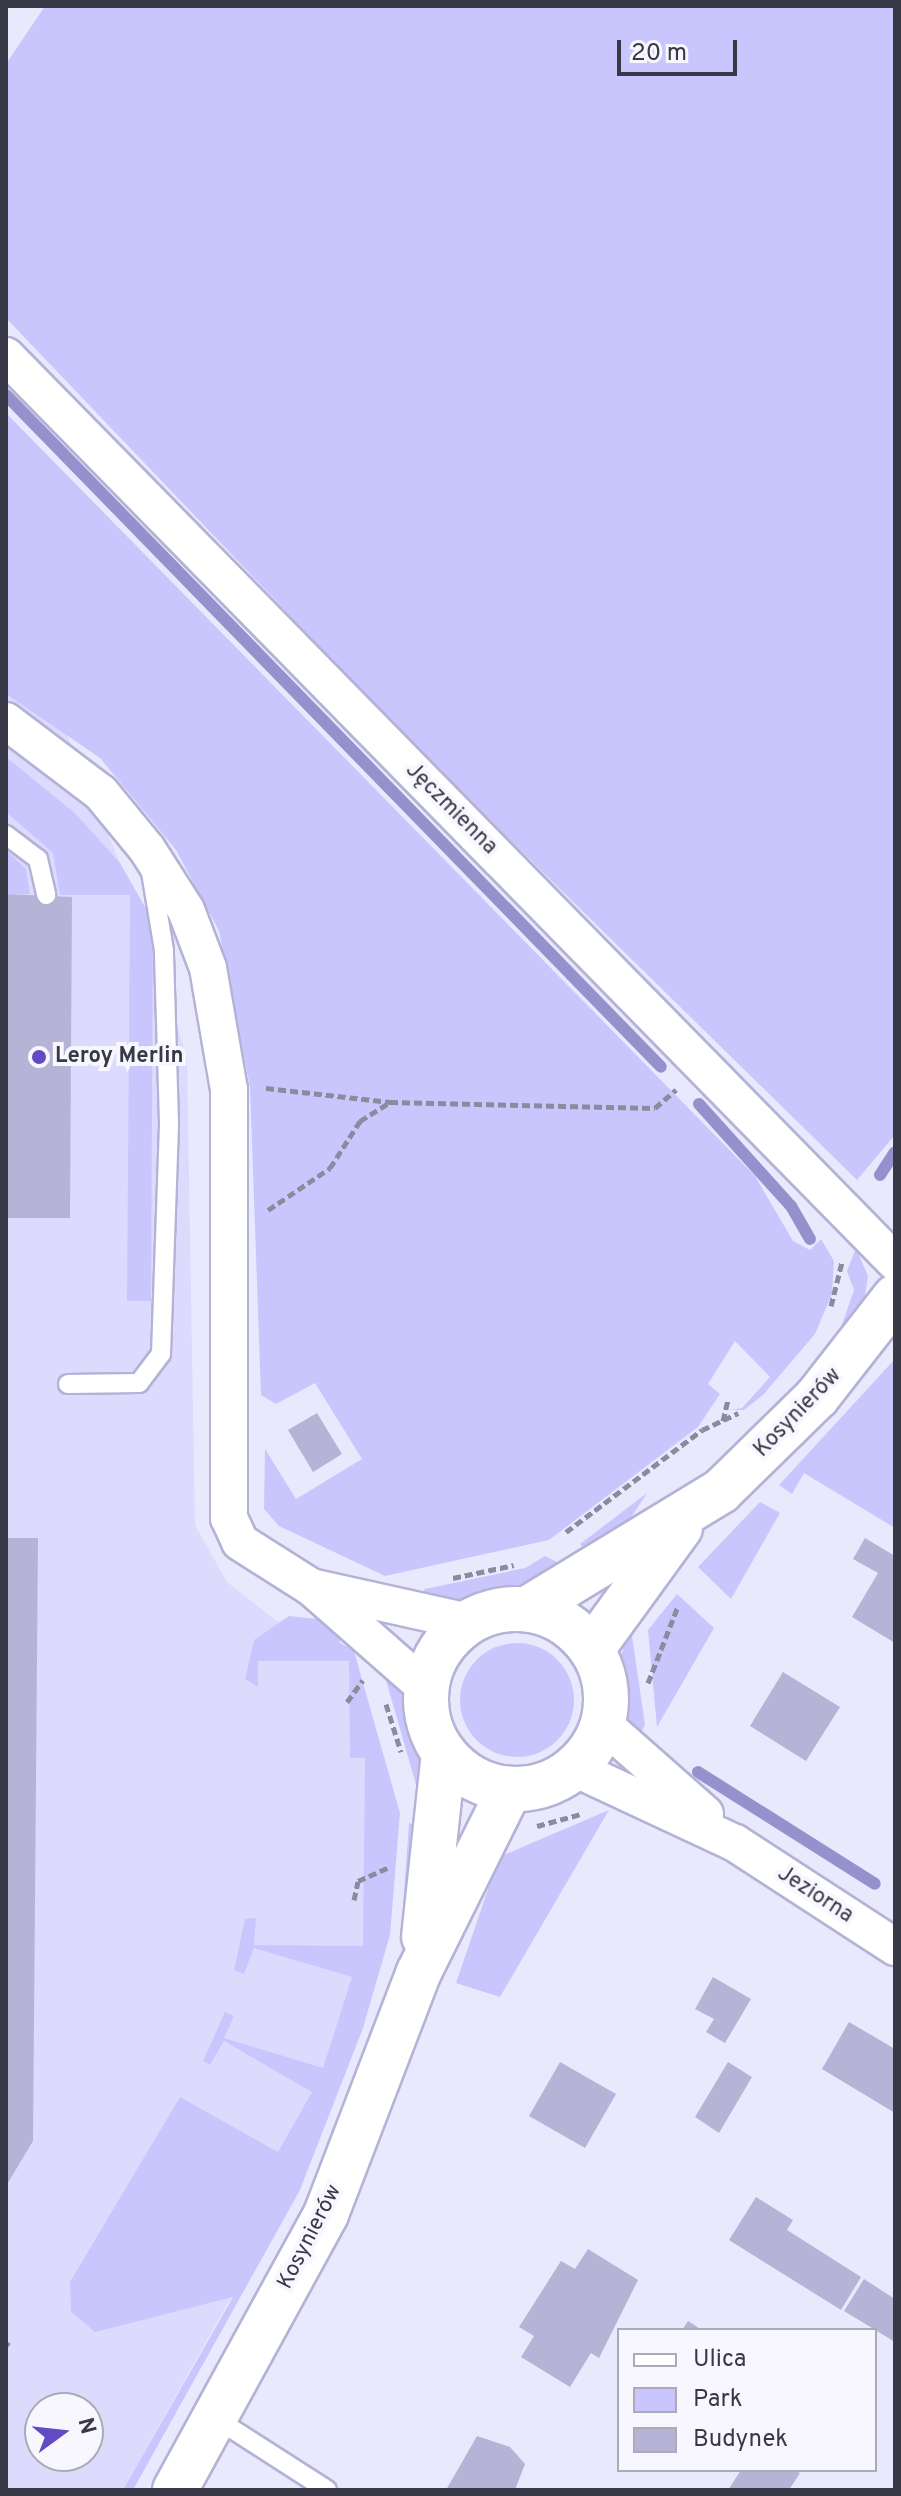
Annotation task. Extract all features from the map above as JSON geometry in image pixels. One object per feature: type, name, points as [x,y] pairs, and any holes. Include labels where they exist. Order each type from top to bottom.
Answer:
[{"type":"main road","name":"Kosynierów","points":[[592,1649],[688,1517],[817,1397],[895,1297]]},
{"type":"main road","name":"Kosynierów","points":[[527,1609],[688,1517]]},
{"type":"main road","points":[[527,1609],[564,1622],[592,1649],[606,1698],[603,1724],[574,1768],[544,1785],[510,1789],[485,1784],[424,1756],[430,1723],[427,1689],[433,1663],[469,1622],[527,1609]]},
{"type":"main road","name":"Kosynierów","points":[[419,1972],[424,1756]]},
{"type":"main road","name":"Kosynierów","points":[[175,2490],[326,2214],[419,1972],[510,1789]]},
{"type":"street","name":"Jęczmienna","points":[[6,356],[895,1262]]},
{"type":"street","points":[[6,721],[101,793],[147,849],[186,910],[208,968],[229,1089],[229,1518],[240,1542],[311,1587],[427,1689]]},
{"type":"street","points":[[311,1587],[469,1622]]},
{"type":"street","name":"Jeziorna","points":[[603,1724],[735,1843]]},
{"type":"street","name":"Jeziorna","points":[[574,1768],[735,1843],[895,1947]]},
{"type":"lane","points":[[6,835],[38,859],[46,895]]},
{"type":"lane","points":[[68,1384],[139,1383],[161,1354],[169,1123],[164,950],[147,849]]},
{"type":"lane","points":[[215,2418],[327,2490]]},
{"type":"path","points":[[229,1089],[390,1102],[655,1108]]},
{"type":"path","points":[[261,1217],[330,1168],[360,1121],[390,1102]]},
{"type":"path","points":[[826,1319],[845,1255]]},
{"type":"path","points":[[721,1430],[728,1399]]},
{"type":"path","points":[[554,1541],[724,1419],[751,1409]]},
{"type":"path","points":[[442,1580],[525,1563]]},
{"type":"path","points":[[648,1683],[682,1596]]},
{"type":"path","points":[[347,1702],[367,1675]]},
{"type":"path","points":[[384,1699],[424,1756]]},
{"type":"path","points":[[529,1829],[589,1812]]},
{"type":"path","points":[[354,1900],[358,1881],[402,1862]]},
{"type":"shaded area","points":[[6,587],[153,943],[187,1059],[195,1525],[227,1582],[274,1619],[352,1660],[383,1874],[372,1954],[258,2249],[123,2490],[6,2490]]},
{"type":"green space","points":[[45,6],[895,6],[895,1135],[857,1180],[427,759],[6,318],[6,64]]},
{"type":"green space","points":[[6,413],[755,1176],[793,1241],[810,1250],[821,1239],[834,1261],[832,1294],[815,1334],[763,1395],[744,1410],[730,1410],[742,1408],[770,1377],[735,1341],[708,1384],[720,1394],[698,1427],[549,1540],[385,1576],[279,1526],[264,1509],[265,1449],[296,1499],[362,1459],[315,1383],[276,1404],[261,1395],[250,1087],[219,931],[176,850],[100,758],[6,694]]},
{"type":"green space","points":[[6,757],[75,813],[120,863],[153,921],[151,1301],[127,1301],[130,895],[60,895],[53,853],[6,812]]},
{"type":"green space","points":[[6,850],[26,869],[30,894],[6,894]]},
{"type":"green space","points":[[856,1248],[868,1276],[864,1302],[839,1333],[854,1290],[847,1271]]},
{"type":"green space","points":[[895,1359],[895,1528],[804,1473],[792,1494],[779,1485]]},
{"type":"green space","points":[[647,1493],[619,1536],[592,1557],[580,1544]]},
{"type":"green space","points":[[760,1502],[780,1513],[731,1599],[698,1567]]},
{"type":"green space","points":[[545,1556],[571,1569],[540,1591],[415,1604],[425,1589],[525,1568]]},
{"type":"green space","points":[[677,1594],[714,1628],[657,1727],[648,1630]]},
{"type":"green space","points":[[289,1616],[317,1619],[345,1634],[339,1642],[354,1651],[400,1813],[390,1935],[363,2028],[300,2190],[133,2490],[123,2490],[233,2297],[95,2332],[71,2312],[70,2282],[180,2097],[278,2152],[312,2092],[224,2041],[210,2065],[203,2061],[225,2012],[234,2016],[224,2038],[323,2068],[352,1977],[254,1948],[244,1974],[234,1970],[245,1919],[256,1918],[254,1945],[363,1946],[365,1758],[350,1758],[349,1661],[258,1661],[258,1687],[245,1679],[254,1640]]},
{"type":"green space","points":[[630,1622],[645,1725],[639,1736],[623,1712],[617,1673]]},
{"type":"green space","points":[[517,1643],[539,1648],[557,1660],[569,1678],[574,1700],[569,1722],[557,1740],[539,1752],[517,1757],[495,1752],[477,1740],[465,1722],[460,1700],[465,1678],[477,1660],[495,1648]]},
{"type":"green space","points":[[381,1663],[404,1690],[422,1753],[421,1802]]},
{"type":"green space","points":[[609,1810],[500,1997],[456,1983],[499,1857]]},
{"type":"green space","points":[[409,1823],[425,1827],[404,1928],[402,1921]]},
{"type":"building","name":"Leroy Merlin","points":[[6,894],[72,897],[70,1218],[6,1218]]},
{"type":"building","points":[[317,1413],[342,1454],[313,1472],[288,1430]]},
{"type":"building","points":[[6,1538],[38,1538],[33,2141],[6,2186]]},
{"type":"building","points":[[865,1538],[895,1556],[895,1643],[852,1617],[878,1573],[853,1559]]},
{"type":"building","points":[[783,1672],[840,1707],[806,1761],[750,1726]]},
{"type":"building","points":[[713,1977],[751,1999],[725,2043],[706,2032],[714,2019],[695,2009]]},
{"type":"building","points":[[849,2022],[895,2049],[895,2113],[822,2069]]},
{"type":"building","points":[[560,2062],[616,2094],[585,2148],[529,2116]]},
{"type":"building","points":[[728,2062],[752,2077],[719,2133],[695,2117]]},
{"type":"building","points":[[756,2197],[793,2220],[787,2230],[861,2277],[841,2310],[729,2240]]},
{"type":"building","points":[[588,2249],[638,2280],[599,2358],[591,2353],[570,2387],[521,2357],[534,2336],[519,2327],[561,2261],[575,2269]]},
{"type":"building","points":[[864,2279],[895,2299],[895,2342],[877,2331],[877,2328],[844,2311]]},
{"type":"building","points":[[688,2321],[699,2328],[683,2328]]},
{"type":"building","points":[[477,2436],[510,2447],[525,2464],[515,2490],[446,2490]]},
{"type":"building","points":[[740,2472],[800,2473],[789,2490],[728,2490]]},
{"type":"waterway","points":[[6,395],[661,1067]]},
{"type":"waterway","points":[[699,1104],[791,1206],[810,1239]]},
{"type":"waterway","points":[[880,1175],[895,1152]]},
{"type":"waterway","points":[[698,1772],[875,1884]]},
{"type":"place","name":"Leroy Merlin","points":[[39,1057]]}]
